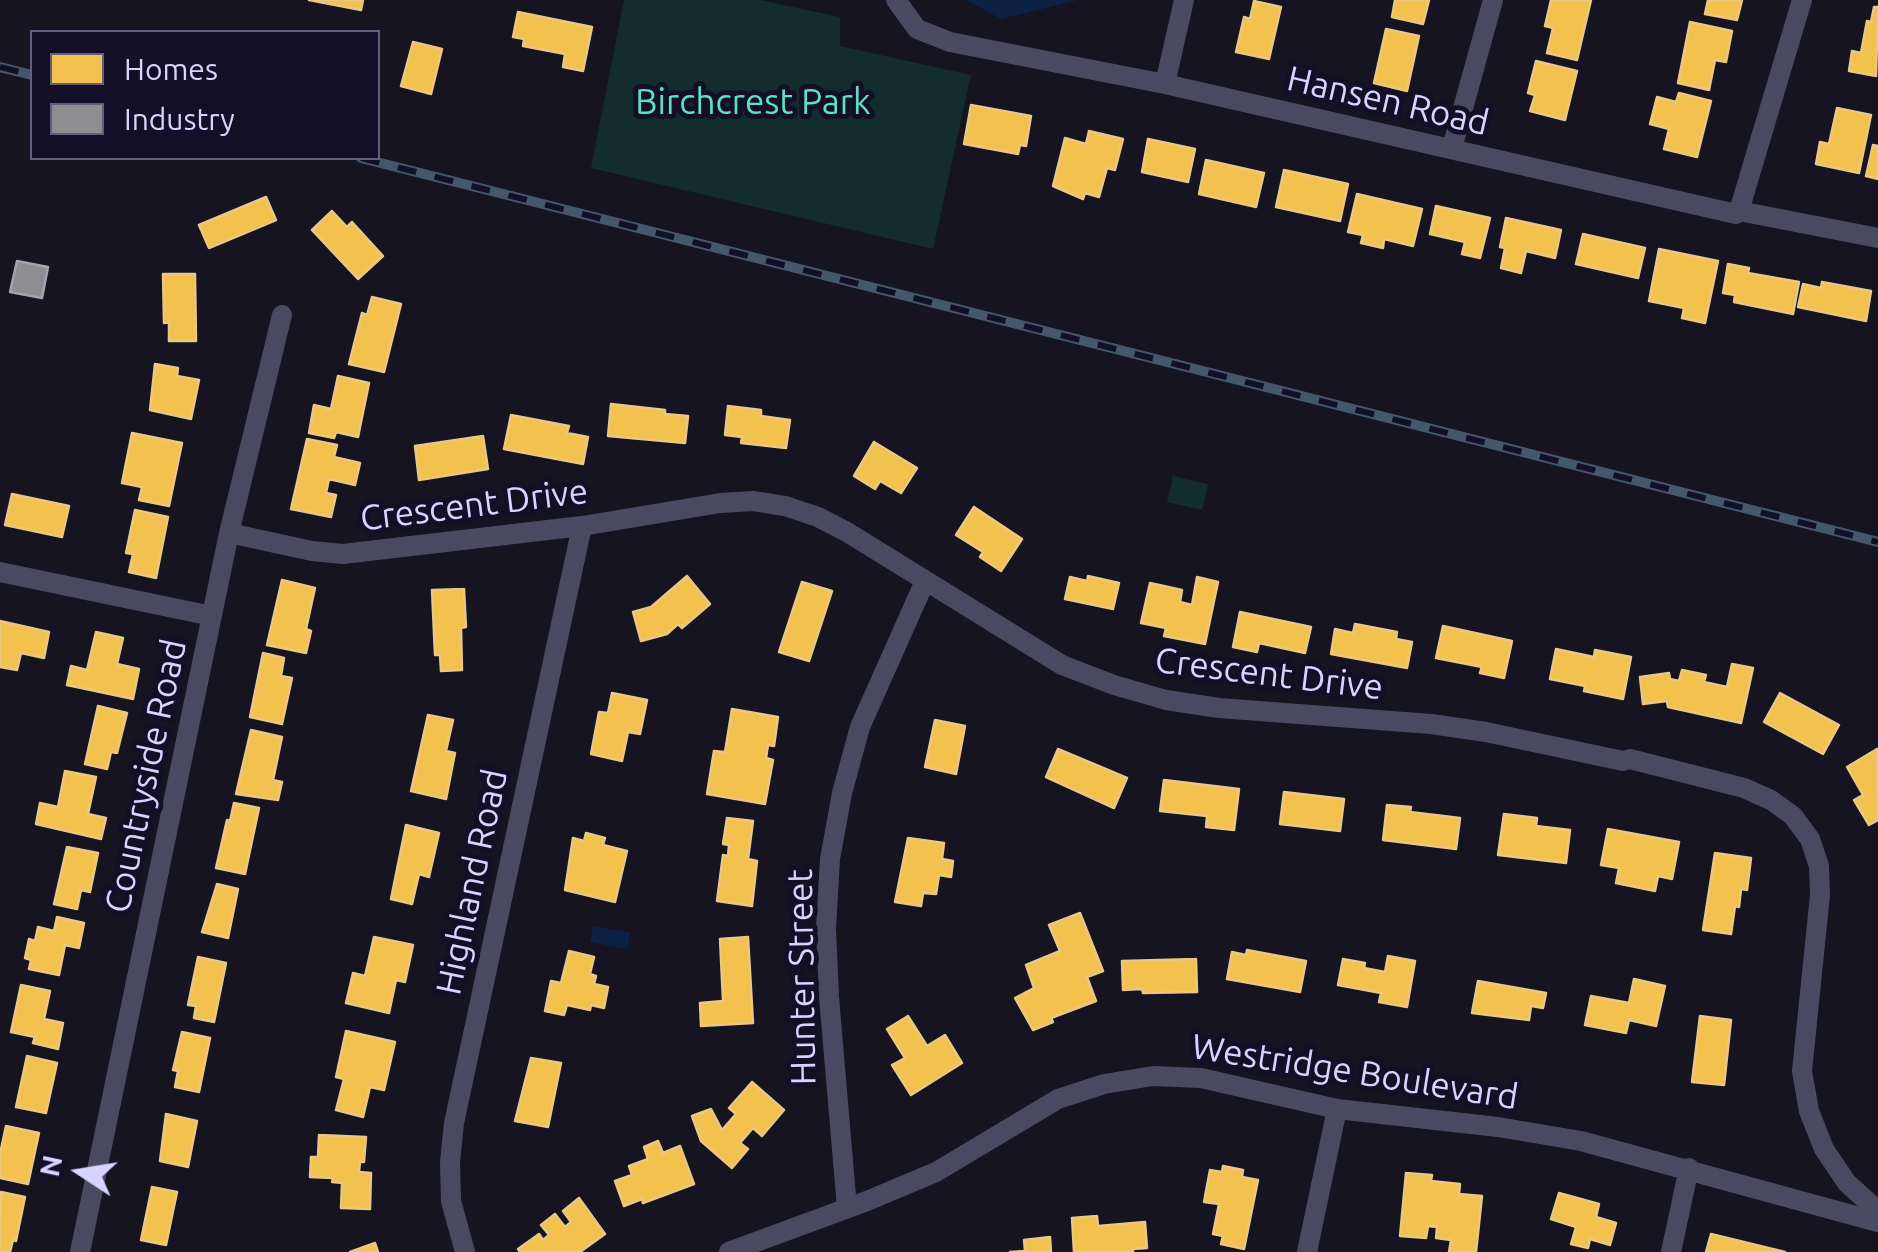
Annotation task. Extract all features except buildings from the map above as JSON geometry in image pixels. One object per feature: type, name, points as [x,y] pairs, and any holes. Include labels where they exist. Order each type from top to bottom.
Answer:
[{"type":"street","points":[[1165,84],[1184,0]]},
{"type":"street","points":[[1452,148],[1493,0]]},
{"type":"street","points":[[1739,211],[1802,0]]},
{"type":"street","name":"Hansen Road","points":[[896,1],[917,29],[950,42],[1165,84],[1736,214],[1739,211],[1878,238]]},
{"type":"street","name":"Countryside Road","points":[[80,1252],[229,533],[282,314]]},
{"type":"street","name":"Crescent Drive","points":[[229,533],[343,554],[582,526],[752,500],[818,516],[1062,665],[1114,685],[1166,700],[1219,708],[1431,724],[1486,732],[1630,759],[1744,788],[1794,816],[1810,839],[1819,866],[1820,895],[1802,1071],[1809,1112],[1824,1149],[1846,1183],[1878,1211]]},
{"type":"street","name":"Highland Road","points":[[464,1252],[451,1201],[454,1123],[582,526]]},
{"type":"street","points":[[0,572],[212,616]]},
{"type":"street","name":"Hunter Street","points":[[847,1208],[826,930],[830,859],[842,792],[860,727],[924,582]]},
{"type":"street","name":"Westridge Boulevard","points":[[729,1252],[936,1172],[1058,1100],[1104,1084],[1154,1076],[1202,1078],[1337,1109],[1580,1141],[1878,1222]]},
{"type":"street","points":[[1306,1252],[1337,1109]]},
{"type":"street","points":[[1670,1252],[1689,1168]]},
{"type":"green space","name":"Birchcrest Park","points":[[624,0],[760,0],[840,17],[840,46],[971,75],[933,249],[591,168]]},
{"type":"green space","points":[[1173,476],[1208,484],[1202,510],[1167,502]]},
{"type":"water","points":[[966,0],[1078,0],[1001,19]]},
{"type":"water","points":[[593,926],[630,933],[627,949],[590,942]]},
{"type":"railway","points":[[0,67],[30,74]]},
{"type":"railway","points":[[369,160],[1878,542]]}]
